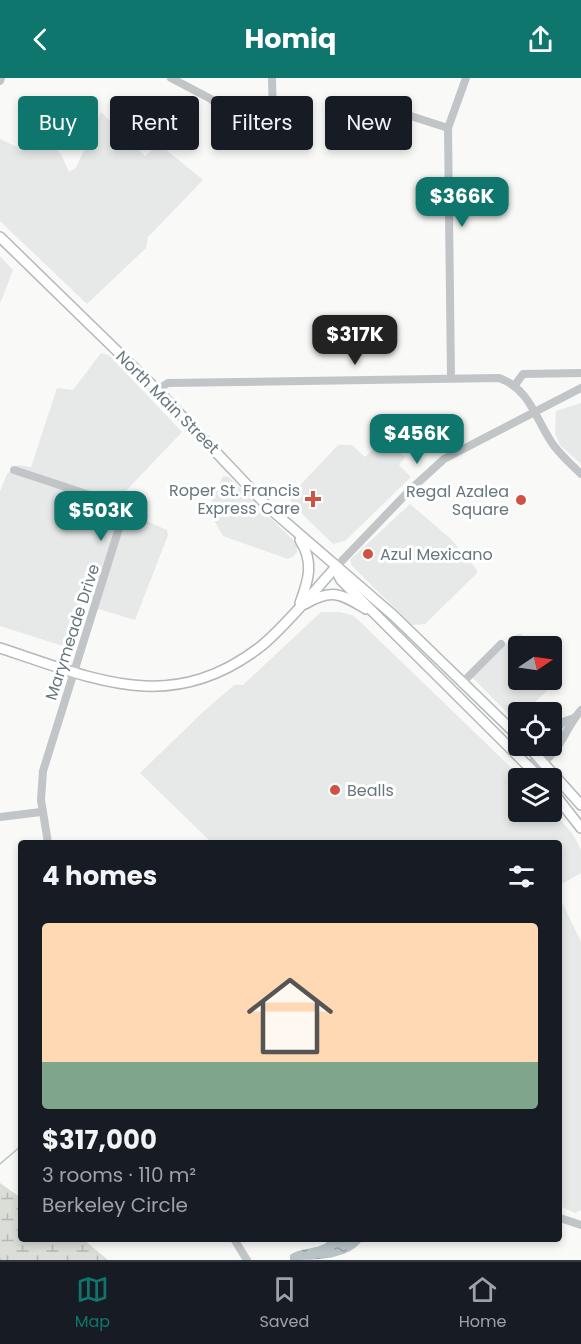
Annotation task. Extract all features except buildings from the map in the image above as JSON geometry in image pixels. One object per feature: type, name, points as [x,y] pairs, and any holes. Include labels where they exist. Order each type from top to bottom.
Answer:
[{"type":"main road","name":"North Main Street","points":[[0,237],[158,390],[268,507],[335,568],[393,615],[508,727]]},
{"type":"main road","points":[[295,531],[307,550],[310,566],[308,581],[298,608]]},
{"type":"main road","name":"North Main Street","points":[[335,568],[341,580],[530,768]]},
{"type":"main road","points":[[0,648],[72,672],[145,688],[171,686],[207,678],[235,664],[262,646],[335,568]]},
{"type":"main road","points":[[298,608],[328,593],[342,595],[378,615]]},
{"type":"main road","points":[[538,756],[581,805]]},
{"type":"main road","points":[[562,804],[581,828]]},
{"type":"street","points":[[171,78],[211,99],[246,136],[253,138],[262,137],[273,119],[272,78]]},
{"type":"street","points":[[451,377],[448,128],[466,78]]},
{"type":"street","points":[[412,116],[448,128]]},
{"type":"street","points":[[515,385],[523,374],[581,373]]},
{"type":"street","points":[[158,390],[168,383],[491,377],[515,385],[535,410],[552,443],[581,474]]},
{"type":"street","points":[[335,568],[410,490],[444,459],[581,388]]},
{"type":"street","name":"Marymeade Drive","points":[[14,470],[123,508],[92,621],[72,672],[43,771],[41,812],[47,840]]},
{"type":"street","points":[[462,683],[501,644]]},
{"type":"street","points":[[533,768],[545,762],[581,710]]},
{"type":"street","points":[[562,723],[574,718]]},
{"type":"street","points":[[0,817],[41,812]]},
{"type":"street","points":[[562,1219],[581,1225]]},
{"type":"street","points":[[236,1242],[247,1260]]},
{"type":"shaded area","points":[[101,112],[110,121],[110,150],[139,150],[145,156],[152,150],[166,150],[203,180],[148,237],[146,248],[87,304],[0,221],[0,139],[18,148],[18,150],[57,150],[69,172],[76,168],[84,150],[98,150],[98,119]]},
{"type":"shaded area","points":[[0,256],[13,270],[0,304]]},
{"type":"shaded area","points":[[101,353],[109,355],[182,432],[121,496],[128,513],[167,530],[168,535],[135,620],[82,604],[70,641],[63,646],[0,626],[0,491],[7,474],[17,465],[31,467],[57,388],[73,390]]},
{"type":"shaded area","points":[[581,403],[581,464],[560,445],[555,433],[556,411]]},
{"type":"shaded area","points":[[386,437],[405,457],[399,465],[411,477],[345,541],[333,544],[292,504],[290,496],[338,445],[352,445],[365,457]]},
{"type":"shaded area","points":[[223,476],[229,477],[297,544],[297,552],[293,557],[288,559],[223,536],[215,522],[211,503]]},
{"type":"shaded area","points":[[410,504],[451,539],[477,570],[477,573],[425,624],[412,625],[352,566],[350,560]]},
{"type":"shaded area","points":[[321,612],[340,612],[354,616],[512,768],[508,768],[508,822],[562,822],[572,833],[581,850],[581,873],[562,884],[562,840],[209,840],[140,773],[234,685],[243,685]]},
{"type":"shaded area","points":[[508,642],[508,690],[548,690],[535,702],[508,702],[508,714],[471,676]]},
{"type":"shaded area","points":[[562,902],[581,942],[581,1210],[575,1213],[562,1207]]},
{"type":"green space","points":[[0,1183],[18,1196],[18,1242],[87,1242],[108,1260],[0,1260]]},
{"type":"water","points":[[360,1242],[341,1255],[321,1259],[290,1260],[290,1255],[295,1252],[326,1243]]},
{"type":"waterway","points":[[0,1164],[18,1149]]},
{"type":"place","name":"Roper St. Francis Express Care","points":[[313,499]]},
{"type":"place","name":"Regal Azalea Square","points":[[521,500]]},
{"type":"place","name":"Azul Mexicano","points":[[368,554]]},
{"type":"place","name":"Bealls","points":[[335,790]]}]
